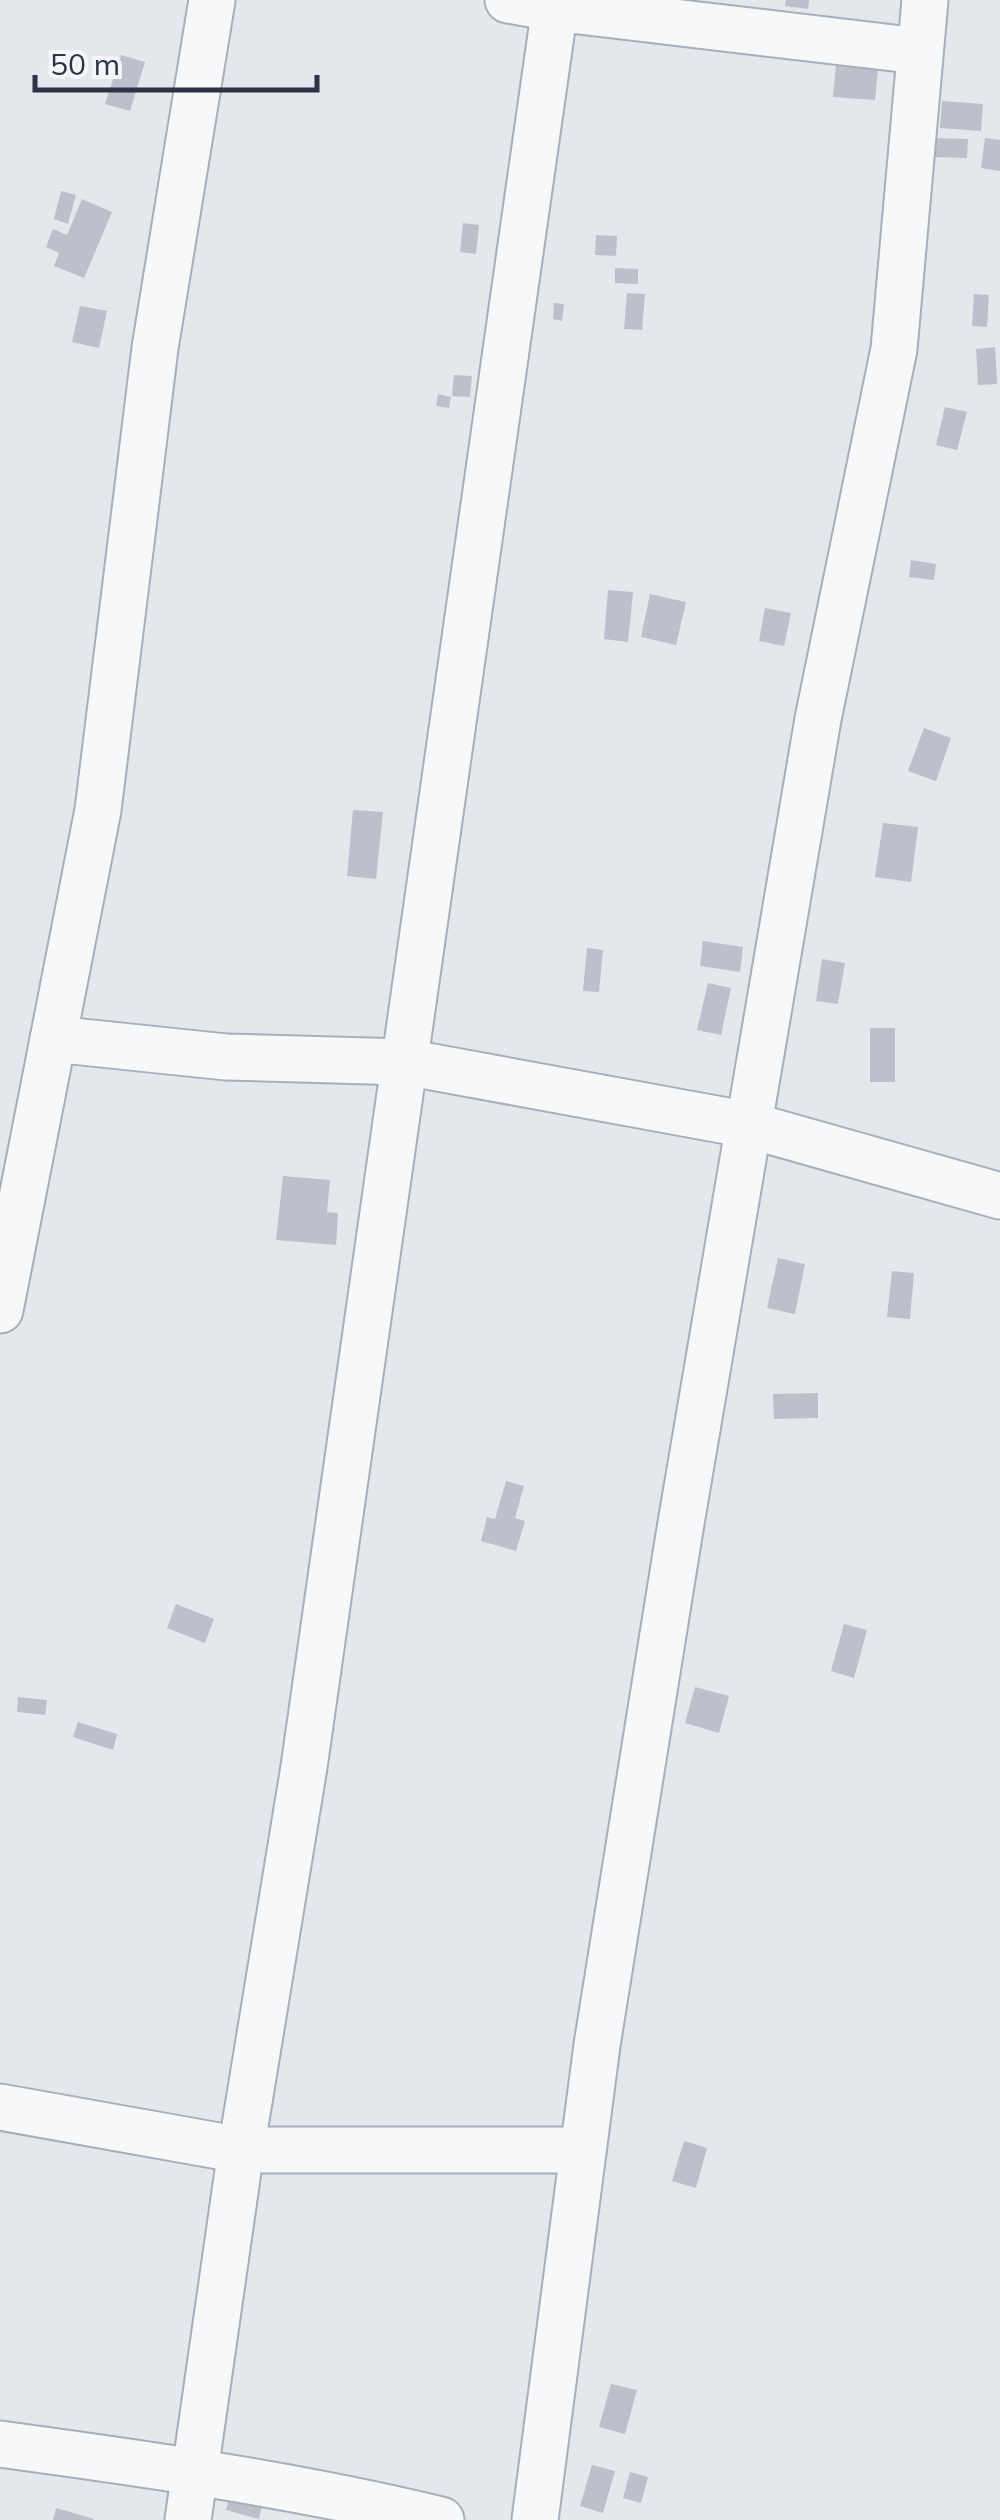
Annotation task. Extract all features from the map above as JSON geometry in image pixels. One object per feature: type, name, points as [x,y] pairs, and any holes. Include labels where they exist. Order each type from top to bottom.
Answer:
[{"type":"street","points":[[0,1310],[98,810],[155,348],[212,0]]},
{"type":"street","points":[[508,0],[919,50]]},
{"type":"street","points":[[534,2520],[583,2150],[668,1605],[818,719],[894,349],[925,0]]},
{"type":"street","points":[[188,2520],[304,1767],[555,4]]},
{"type":"street","points":[[53,1038],[226,1057],[405,1062],[749,1124],[1000,1196]]},
{"type":"street","points":[[0,2107],[242,2150],[583,2150]]},
{"type":"street","points":[[0,2444],[196,2471],[364,2500],[441,2520]]},
{"type":"building","points":[[786,0],[809,0],[808,9],[785,6]]},
{"type":"building","points":[[121,55],[145,62],[130,111],[105,104]]},
{"type":"building","points":[[836,64],[878,68],[875,100],[833,97]]},
{"type":"building","points":[[942,101],[983,104],[981,131],[940,128]]},
{"type":"building","points":[[934,138],[968,139],[967,158],[933,157]]},
{"type":"building","points":[[985,138],[1000,140],[1000,171],[981,168]]},
{"type":"building","points":[[61,191],[76,195],[68,224],[54,219]]},
{"type":"building","points":[[82,199],[112,212],[84,278],[54,266],[59,253],[46,247],[53,229],[67,235]]},
{"type":"building","points":[[463,223],[479,225],[476,254],[460,252]]},
{"type":"building","points":[[596,235],[617,236],[616,256],[595,255]]},
{"type":"building","points":[[615,268],[638,269],[638,284],[615,283]]},
{"type":"building","points":[[627,293],[645,294],[642,330],[624,329]]},
{"type":"building","points":[[974,294],[989,295],[987,327],[972,326]]},
{"type":"building","points":[[554,303],[564,304],[562,321],[553,319]]},
{"type":"building","points":[[80,306],[107,311],[99,348],[72,342]]},
{"type":"building","points":[[995,347],[997,384],[978,385],[976,349]]},
{"type":"building","points":[[454,375],[472,376],[470,397],[452,396]]},
{"type":"building","points":[[438,394],[451,397],[449,408],[436,406]]},
{"type":"building","points":[[945,407],[967,412],[957,450],[936,445]]},
{"type":"building","points":[[911,560],[936,564],[934,580],[909,577]]},
{"type":"building","points":[[608,590],[633,592],[628,642],[604,639]]},
{"type":"building","points":[[650,594],[686,602],[676,645],[641,637]]},
{"type":"building","points":[[765,608],[791,613],[784,646],[759,641]]},
{"type":"building","points":[[924,728],[951,738],[936,781],[908,771]]},
{"type":"building","points":[[353,810],[383,812],[376,879],[347,876]]},
{"type":"building","points":[[883,823],[918,827],[911,882],[875,877]]},
{"type":"building","points":[[703,941],[743,947],[740,972],[700,966]]},
{"type":"building","points":[[587,948],[603,950],[599,992],[583,991]]},
{"type":"building","points":[[822,959],[845,963],[838,1004],[816,1001]]},
{"type":"building","points":[[708,983],[731,988],[721,1035],[697,1030]]},
{"type":"building","points":[[870,1028],[895,1028],[895,1082],[870,1082]]},
{"type":"building","points":[[283,1176],[330,1180],[327,1212],[338,1213],[336,1245],[276,1240]]},
{"type":"building","points":[[778,1258],[805,1264],[795,1314],[767,1308]]},
{"type":"building","points":[[892,1271],[914,1273],[910,1319],[887,1317]]},
{"type":"building","points":[[818,1393],[818,1418],[774,1419],[773,1394]]},
{"type":"building","points":[[506,1481],[524,1486],[515,1518],[525,1521],[516,1551],[481,1541],[487,1517],[495,1519]]},
{"type":"building","points":[[176,1604],[214,1619],[205,1643],[167,1628]]},
{"type":"building","points":[[844,1624],[867,1630],[854,1678],[831,1671]]},
{"type":"building","points":[[695,1687],[729,1696],[719,1733],[685,1723]]},
{"type":"building","points":[[18,1697],[47,1700],[45,1715],[17,1712]]},
{"type":"building","points":[[78,1722],[117,1734],[113,1750],[73,1737]]},
{"type":"building","points":[[684,2141],[707,2148],[696,2188],[672,2181]]},
{"type":"building","points":[[611,2384],[637,2390],[625,2434],[599,2427]]},
{"type":"building","points":[[592,2465],[615,2471],[603,2513],[580,2506]]},
{"type":"building","points":[[630,2472],[648,2477],[641,2503],[623,2498]]},
{"type":"building","points":[[232,2487],[264,2496],[259,2519],[226,2510]]},
{"type":"building","points":[[56,2508],[94,2519],[94,2520],[53,2520]]}]
